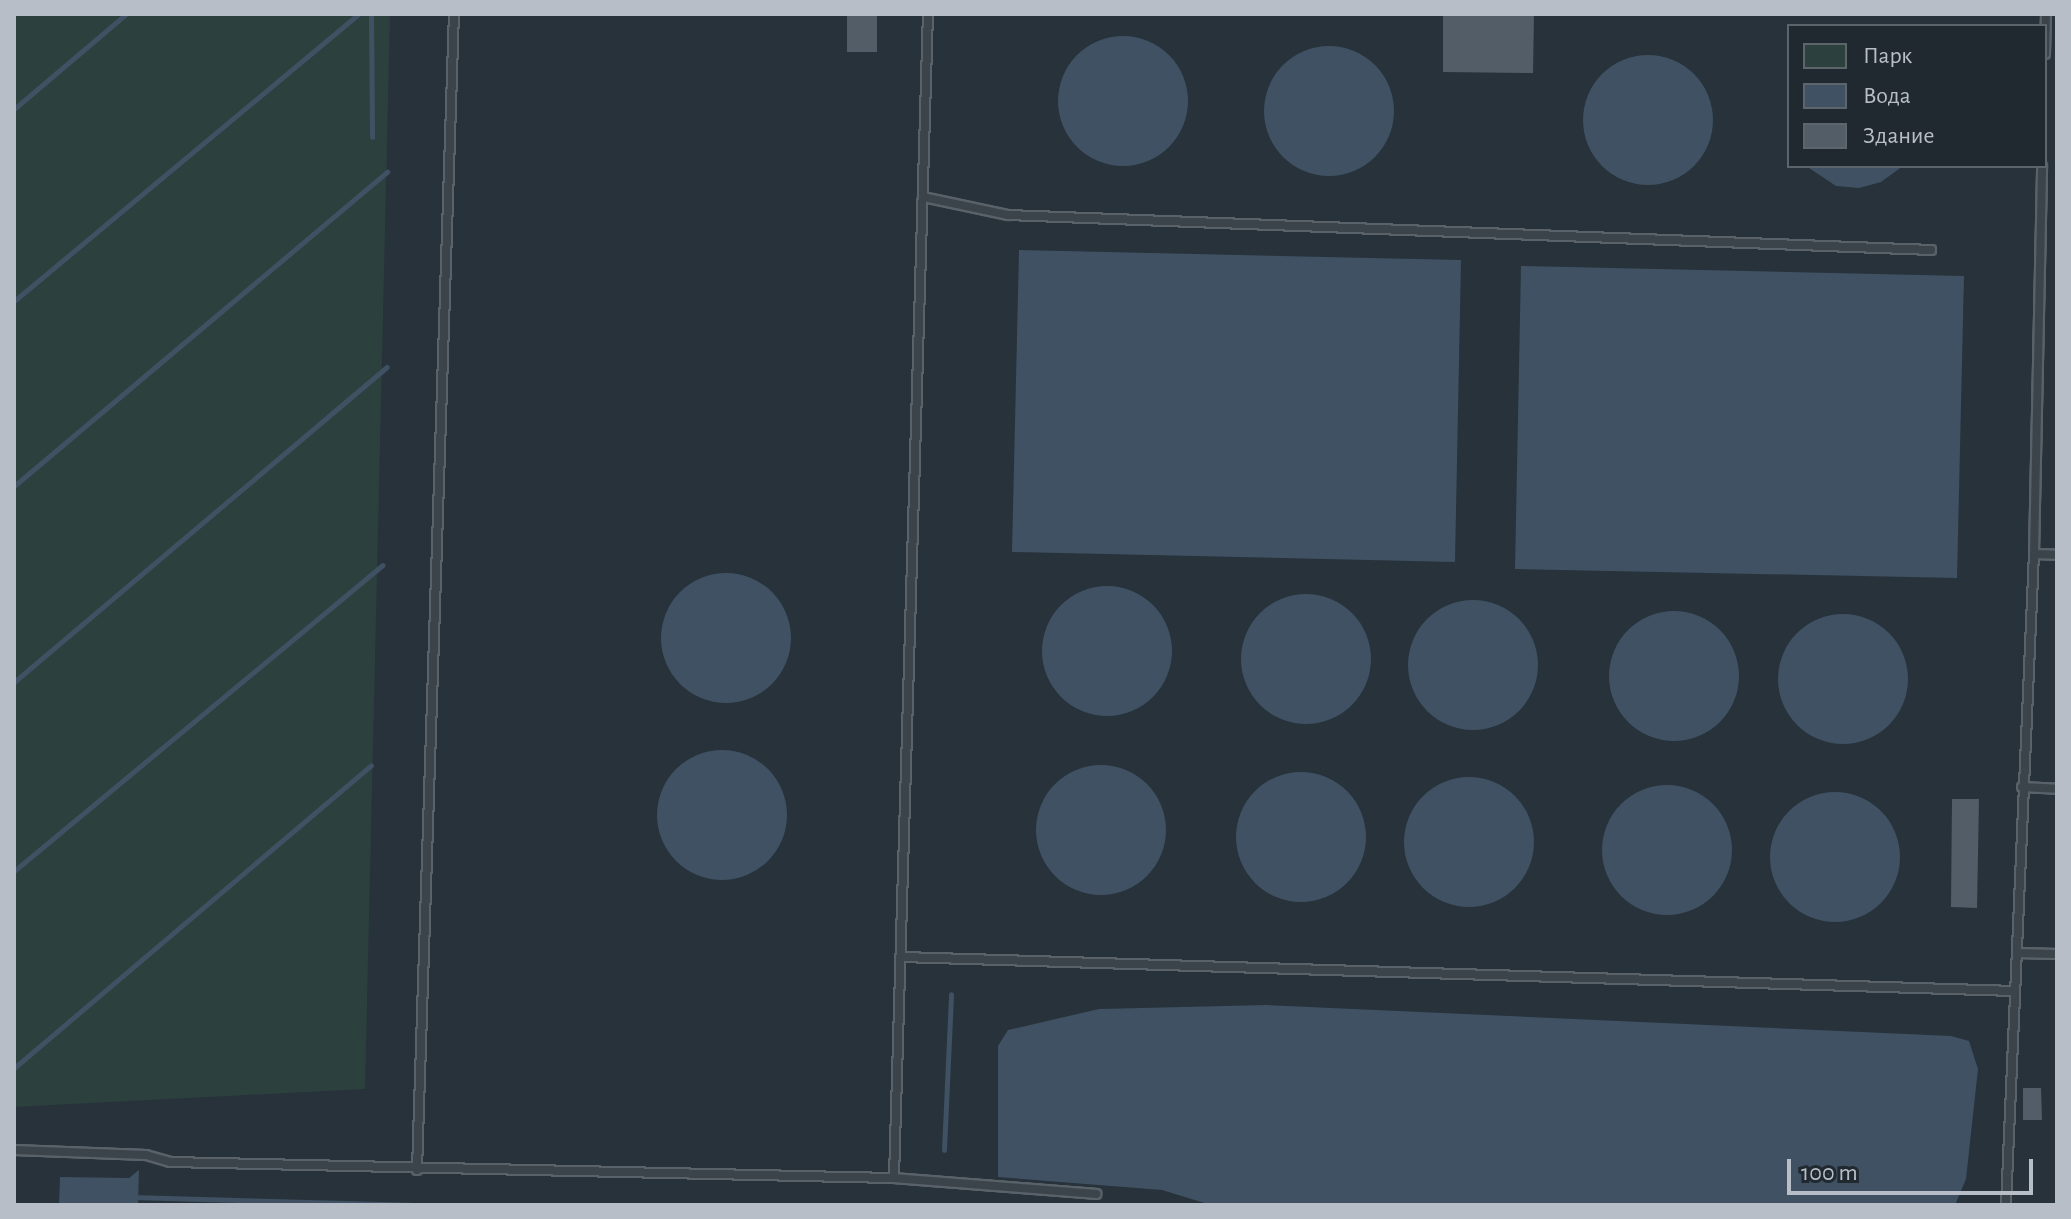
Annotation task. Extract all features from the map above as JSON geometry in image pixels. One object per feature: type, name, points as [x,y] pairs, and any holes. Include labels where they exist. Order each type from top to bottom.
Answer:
[{"type":"lane","points":[[417,1170],[454,14]]},
{"type":"lane","points":[[894,1178],[928,14]]},
{"type":"lane","points":[[2006,1205],[2034,554],[2042,168]]},
{"type":"lane","points":[[923,197],[1008,215],[1931,250]]},
{"type":"lane","points":[[2034,554],[2057,555]]},
{"type":"lane","points":[[2022,787],[2057,789]]},
{"type":"lane","points":[[2017,953],[2057,954]]},
{"type":"lane","points":[[902,957],[2014,991]]},
{"type":"lane","points":[[14,1150],[417,1170],[894,1178],[1096,1194]]},
{"type":"green space","points":[[14,14],[390,14],[365,1089],[14,1107]]},
{"type":"water","points":[[1123,36],[1148,41],[1169,55],[1183,76],[1188,101],[1183,126],[1169,147],[1148,161],[1123,166],[1098,161],[1077,147],[1063,126],[1058,101],[1063,76],[1077,55],[1098,41]]},
{"type":"water","points":[[1329,46],[1354,51],[1375,65],[1389,86],[1394,111],[1389,136],[1375,157],[1354,171],[1329,176],[1304,171],[1283,157],[1269,136],[1264,111],[1269,86],[1283,65],[1304,51]]},
{"type":"water","points":[[1648,55],[1673,60],[1694,74],[1708,95],[1713,120],[1708,145],[1694,166],[1673,180],[1648,185],[1623,180],[1602,166],[1588,145],[1583,120],[1588,95],[1602,74],[1623,60]]},
{"type":"water","points":[[1809,168],[1900,168],[1881,182],[1859,188],[1836,186]]},
{"type":"water","points":[[1019,250],[1461,260],[1455,562],[1012,552]]},
{"type":"water","points":[[1521,266],[1964,276],[1957,578],[1515,569]]},
{"type":"water","points":[[726,573],[751,578],[772,592],[786,613],[791,638],[786,663],[772,684],[751,698],[726,703],[701,698],[680,684],[666,663],[661,638],[666,613],[680,592],[701,578]]},
{"type":"water","points":[[1107,586],[1132,591],[1153,605],[1167,626],[1172,651],[1167,676],[1153,697],[1132,711],[1107,716],[1082,711],[1061,697],[1047,676],[1042,651],[1047,626],[1061,605],[1082,591]]},
{"type":"water","points":[[1306,594],[1331,599],[1352,613],[1366,634],[1371,659],[1366,684],[1352,705],[1331,719],[1306,724],[1281,719],[1260,705],[1246,684],[1241,659],[1246,634],[1260,613],[1281,599]]},
{"type":"water","points":[[1473,600],[1498,605],[1519,619],[1533,640],[1538,665],[1533,690],[1519,711],[1498,725],[1473,730],[1448,725],[1427,711],[1413,690],[1408,665],[1413,640],[1427,619],[1448,605]]},
{"type":"water","points":[[1674,611],[1699,616],[1720,630],[1734,651],[1739,676],[1734,701],[1720,722],[1699,736],[1674,741],[1649,736],[1628,722],[1614,701],[1609,676],[1614,651],[1628,630],[1649,616]]},
{"type":"water","points":[[1843,614],[1868,619],[1889,633],[1903,654],[1908,679],[1903,704],[1889,725],[1868,739],[1843,744],[1818,739],[1797,725],[1783,704],[1778,679],[1783,654],[1797,633],[1818,619]]},
{"type":"water","points":[[722,750],[747,755],[768,769],[782,790],[787,815],[782,840],[768,861],[747,875],[722,880],[697,875],[676,861],[662,840],[657,815],[662,790],[676,769],[697,755]]},
{"type":"water","points":[[1101,765],[1126,770],[1147,784],[1161,805],[1166,830],[1161,855],[1147,876],[1126,890],[1101,895],[1076,890],[1055,876],[1041,855],[1036,830],[1041,805],[1055,784],[1076,770]]},
{"type":"water","points":[[1301,772],[1326,777],[1347,791],[1361,812],[1366,837],[1361,862],[1347,883],[1326,897],[1301,902],[1276,897],[1255,883],[1241,862],[1236,837],[1241,812],[1255,791],[1276,777]]},
{"type":"water","points":[[1469,777],[1494,782],[1515,796],[1529,817],[1534,842],[1529,867],[1515,888],[1494,902],[1469,907],[1444,902],[1423,888],[1409,867],[1404,842],[1409,817],[1423,796],[1444,782]]},
{"type":"water","points":[[1667,785],[1692,790],[1713,804],[1727,825],[1732,850],[1727,875],[1713,896],[1692,910],[1667,915],[1642,910],[1621,896],[1607,875],[1602,850],[1607,825],[1621,804],[1642,790]]},
{"type":"water","points":[[1835,792],[1860,797],[1881,811],[1895,832],[1900,857],[1895,882],[1881,903],[1860,917],[1835,922],[1810,917],[1789,903],[1775,882],[1770,857],[1775,832],[1789,811],[1810,797]]},
{"type":"water","points":[[1266,1005],[1951,1036],[1969,1041],[1978,1069],[1966,1179],[1955,1205],[1211,1205],[1162,1190],[998,1177],[998,1046],[1008,1030],[1099,1009]]},
{"type":"water","points":[[139,1170],[138,1205],[59,1205],[60,1177],[129,1178]]},
{"type":"building","points":[[847,14],[877,14],[877,52],[847,52]]},
{"type":"building","points":[[1443,14],[1534,14],[1533,73],[1443,72]]},
{"type":"building","points":[[1952,799],[1979,799],[1977,908],[1951,907]]},
{"type":"building","points":[[2023,1088],[2041,1088],[2042,1120],[2023,1120]]},
{"type":"waterway","points":[[14,109],[126,14]]},
{"type":"waterway","points":[[14,301],[358,14]]},
{"type":"waterway","points":[[371,14],[372,137]]},
{"type":"waterway","points":[[14,486],[387,172]]},
{"type":"waterway","points":[[14,682],[387,367]]},
{"type":"waterway","points":[[14,871],[382,565]]},
{"type":"waterway","points":[[14,1068],[371,765]]},
{"type":"waterway","points":[[944,1150],[951,994]]},
{"type":"waterway","points":[[131,1197],[410,1205]]}]
